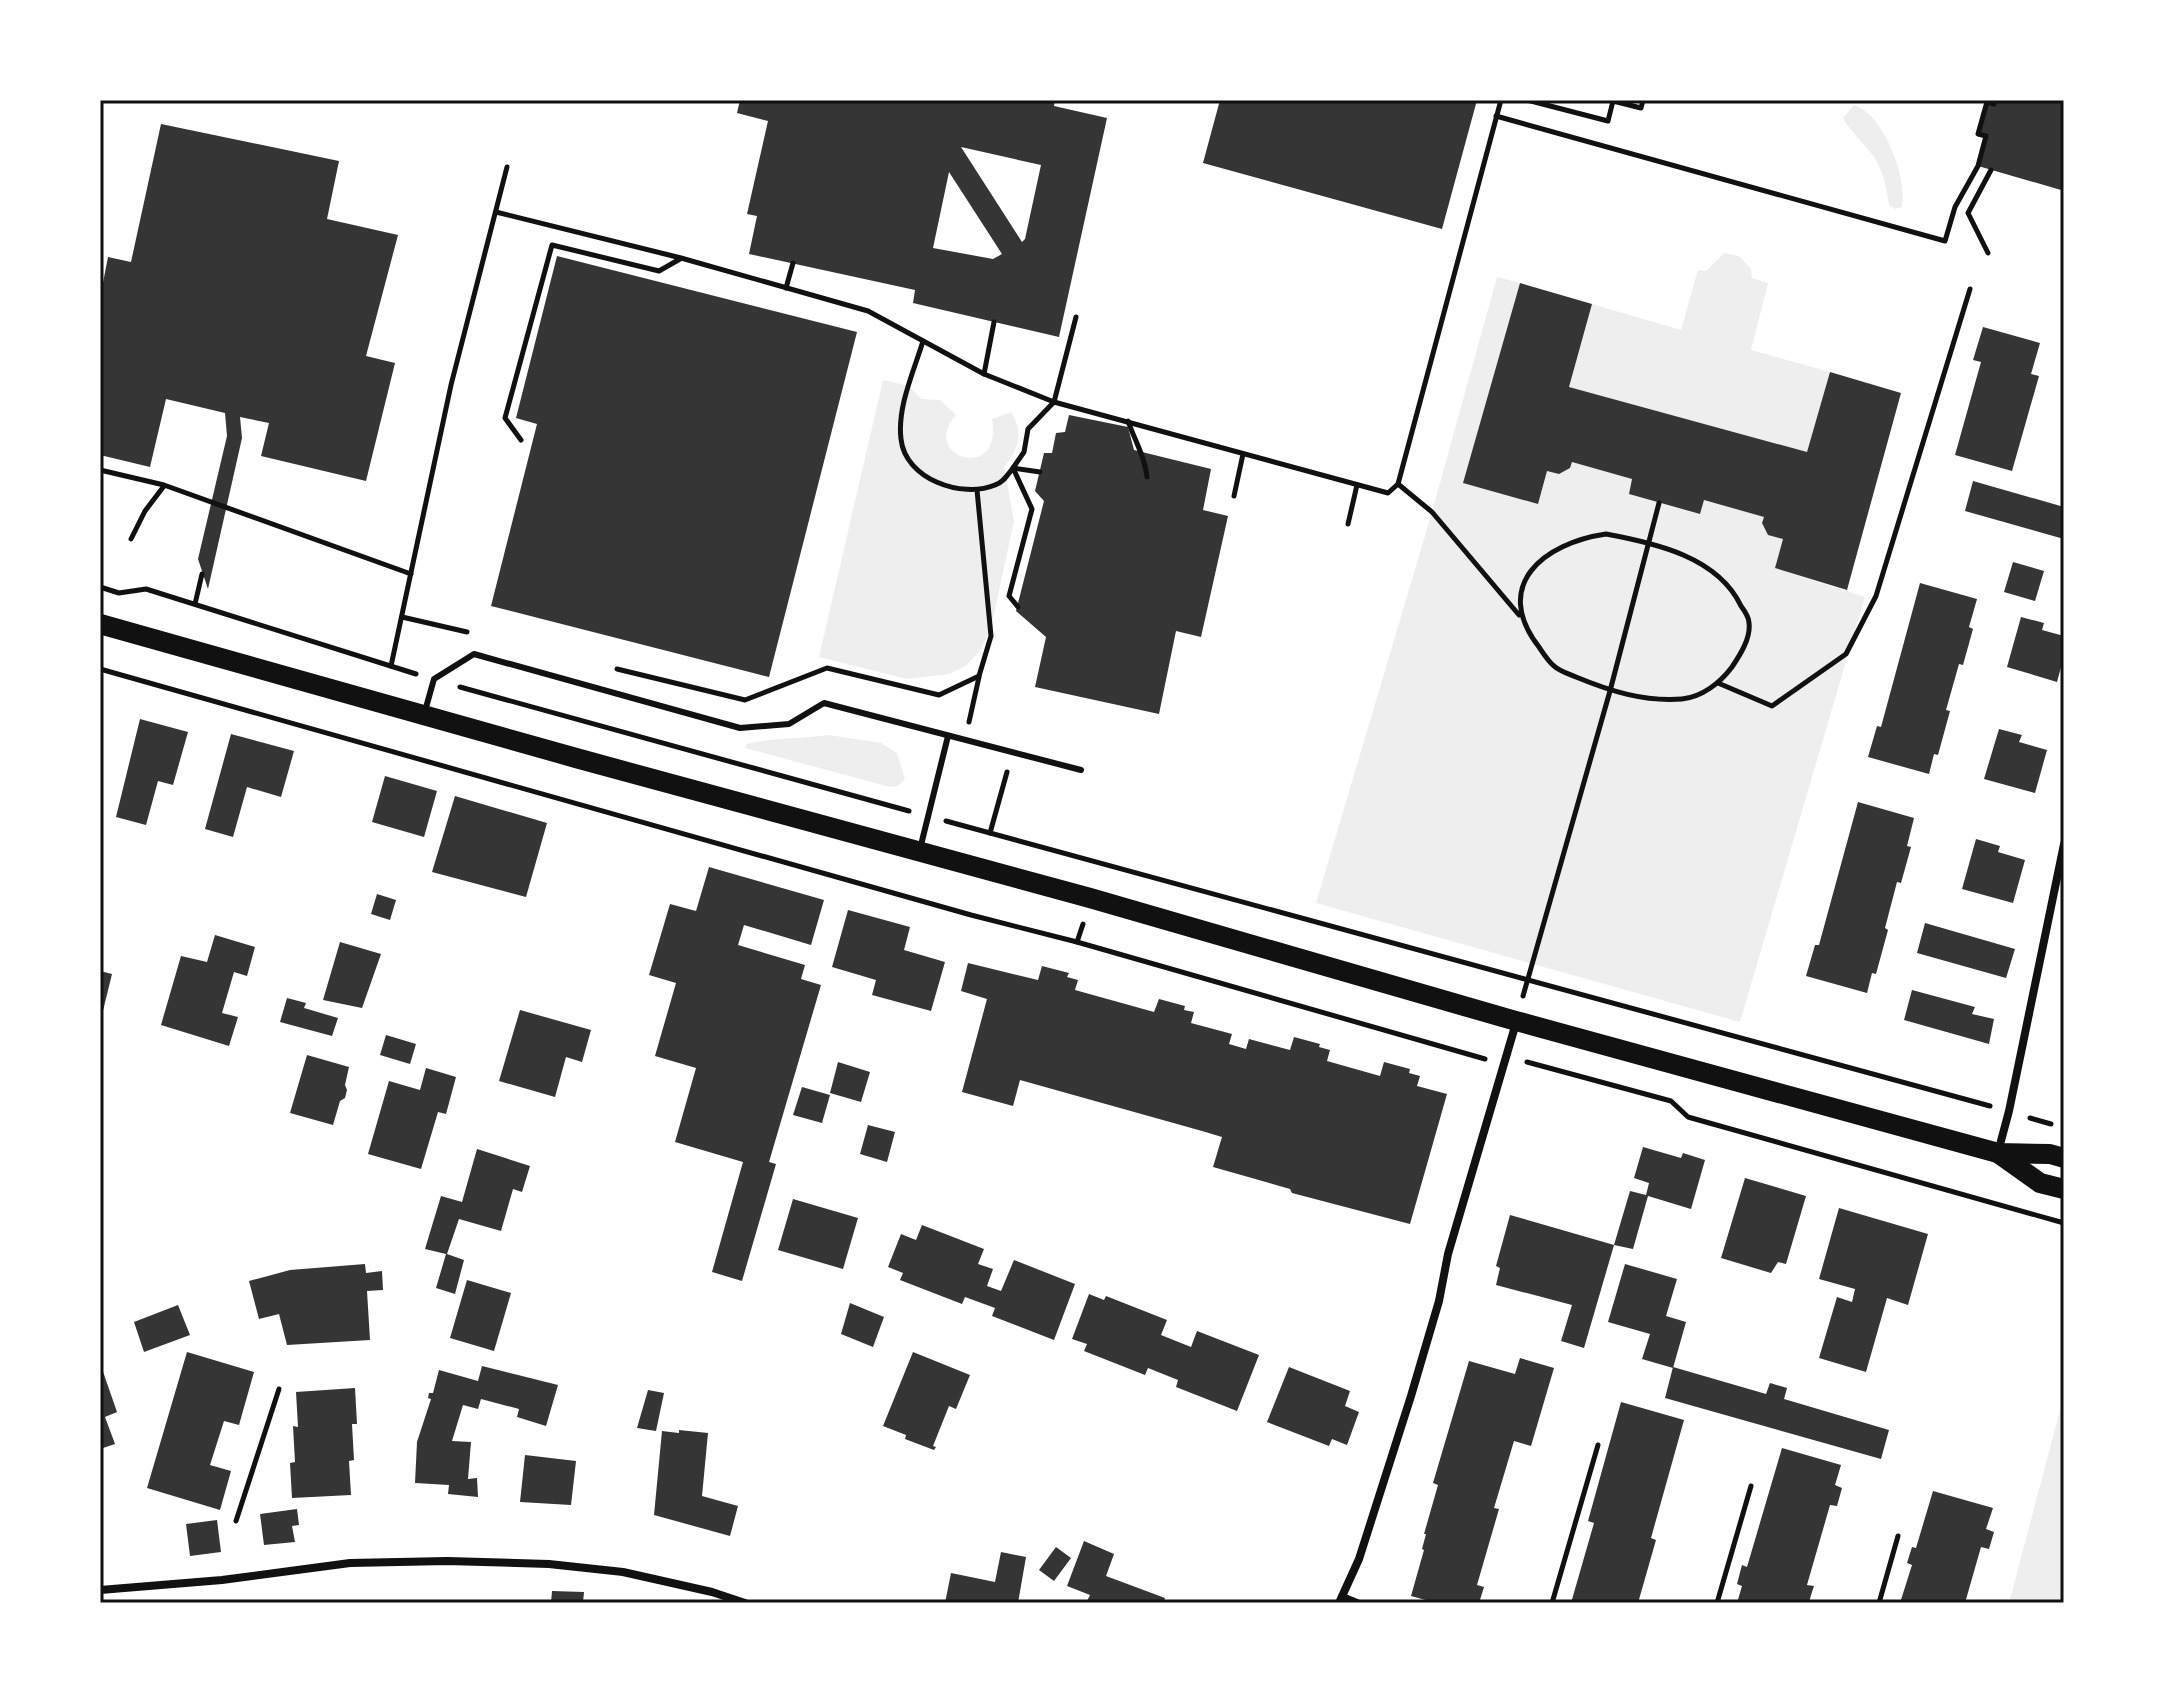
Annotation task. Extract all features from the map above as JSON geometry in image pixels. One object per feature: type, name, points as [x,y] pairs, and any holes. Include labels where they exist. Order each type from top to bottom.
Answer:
[{"type":"main road","points":[[100,624],[1998,1153],[2050,1154],[2064,1158]]},
{"type":"main road","points":[[1998,1153],[2040,1183],[2064,1189]]},
{"type":"street","points":[[1998,1153],[2064,844]]},
{"type":"street","points":[[1357,1603],[1341,1600],[1364,1545],[1411,1396],[1439,1301],[1448,1254],[1516,1021]]},
{"type":"street","points":[[100,1590],[222,1580],[350,1563],[447,1561],[549,1564],[623,1572],[712,1592],[745,1603]]},
{"type":"lane","points":[[424,715],[434,679],[474,654],[740,728],[789,724],[824,703],[1081,770]]},
{"type":"lane","points":[[919,853],[948,736]]},
{"type":"path","points":[[496,212],[681,258],[868,311],[984,374],[1054,402],[1388,493],[1398,484],[1488,146],[1493,131],[1497,115],[1501,100],[1496,117],[1511,121],[1526,125],[1945,241],[1955,207],[1978,166],[1986,136],[1978,134],[1987,102],[1994,104],[1995,100]]},
{"type":"path","points":[[1527,100],[1608,121],[1613,101],[1641,108],[1643,100]]},
{"type":"path","points":[[391,666],[451,385],[507,167]]},
{"type":"path","points":[[1968,213],[1991,170]]},
{"type":"path","points":[[1955,207],[1968,213],[1988,253]]},
{"type":"path","points":[[521,440],[505,418],[552,245],[659,271],[681,258]]},
{"type":"path","points":[[786,288],[793,263]]},
{"type":"path","points":[[1717,683],[1772,706],[1846,654],[1876,596],[1970,289]]},
{"type":"path","points":[[923,341],[902,418],[901,439],[906,455],[916,469],[930,478],[943,484],[977,490],[999,485],[1024,452],[1028,429],[1054,402],[1076,317]]},
{"type":"path","points":[[984,374],[994,322]]},
{"type":"path","points":[[1128,420],[1146,459],[1147,477]]},
{"type":"path","points":[[1234,496],[1243,454]]},
{"type":"path","points":[[1013,468],[1040,472]]},
{"type":"path","points":[[1013,468],[1032,509],[1009,596],[1018,607]]},
{"type":"path","points":[[100,470],[164,485],[411,574]]},
{"type":"path","points":[[1398,484],[1432,512],[1521,618],[1532,639],[1555,668],[1610,691],[1643,698],[1684,699],[1706,691],[1725,677],[1744,650],[1749,622],[1736,595],[1701,563],[1650,544],[1606,534],[1585,537],[1550,552],[1530,570],[1520,592],[1521,618]]},
{"type":"path","points":[[131,539],[145,511],[164,485]]},
{"type":"path","points":[[1348,524],[1357,485]]},
{"type":"path","points":[[965,740],[991,636],[977,490]]},
{"type":"path","points":[[1516,1021],[1610,691],[1659,503]]},
{"type":"path","points":[[195,604],[202,574]]},
{"type":"path","points":[[100,587],[119,593],[146,589],[434,679],[2064,1127]]},
{"type":"path","points":[[402,617],[477,635]]},
{"type":"path","points":[[611,667],[745,700],[827,668],[939,695],[979,676]]},
{"type":"path","points":[[100,669],[971,915],[1077,942],[1482,1059],[1537,1064],[1671,1101],[1688,1117],[2064,1223]]},
{"type":"path","points":[[990,833],[1012,752]]},
{"type":"path","points":[[236,1521],[279,1389]]},
{"type":"path","points":[[1552,1603],[1598,1445]]},
{"type":"path","points":[[1717,1603],[1751,1486]]},
{"type":"path","points":[[1879,1603],[1898,1536]]},
{"type":"shaded area","points":[[1854,105],[1875,121],[1892,149],[1901,181],[1902,207],[1895,209],[1889,205],[1884,178],[1876,160],[1843,118]]},
{"type":"shaded area","points":[[1724,253],[1739,256],[1751,269],[1752,278],[1768,283],[1751,350],[1830,372],[1807,452],[1569,387],[1592,304],[1681,330],[1698,270],[1706,271]]},
{"type":"shaded area","points":[[1497,277],[1520,283],[1464,483],[1538,504],[1547,471],[1559,474],[1570,468],[1572,462],[1632,479],[1629,494],[1699,514],[1704,500],[1764,517],[1762,523],[1768,535],[1783,539],[1775,568],[1865,597],[1740,1022],[1316,903],[1432,512]]},
{"type":"shaded area","points":[[883,380],[909,386],[921,399],[940,400],[956,415],[947,430],[947,442],[954,452],[964,457],[975,457],[986,452],[992,439],[992,419],[1011,412],[1018,427],[1016,447],[1004,467],[1014,521],[991,628],[981,649],[967,665],[949,674],[907,679],[819,657]]},
{"type":"shaded area","points":[[829,735],[881,743],[897,753],[905,779],[898,786],[890,787],[745,748],[747,744],[757,742]]},
{"type":"shaded area","points":[[2064,1395],[2064,1603],[2009,1603]]},
{"type":"building","points":[[740,100],[1055,100],[1054,106],[1107,118],[1059,337],[913,303],[915,290],[749,254],[757,216],[747,214],[768,121],[737,113]],"holes":[[[961,147],[1041,165],[1022,242]],[[949,172],[1002,254],[993,259],[933,248]]]},
{"type":"building","points":[[1220,100],[1477,100],[1442,229],[1203,163]]},
{"type":"building","points":[[1995,100],[2064,100],[2064,180],[2061,190],[1978,166],[1986,136],[1978,134],[1987,102],[1994,104]]},
{"type":"building","points":[[161,124],[339,161],[327,219],[398,235],[366,356],[395,363],[366,481],[261,456],[269,423],[240,417],[242,438],[208,589],[198,559],[227,436],[225,413],[166,399],[150,467],[100,455],[100,298],[108,257],[131,262]]},
{"type":"building","points":[[557,256],[857,332],[769,677],[491,606],[537,424],[516,418]]},
{"type":"building","points":[[1520,283],[1592,304],[1569,387],[1807,452],[1830,372],[1901,393],[1847,590],[1775,568],[1783,539],[1768,535],[1762,523],[1764,517],[1704,500],[1700,514],[1629,494],[1632,479],[1572,462],[1570,468],[1559,474],[1547,471],[1538,504],[1463,483]]},
{"type":"building","points":[[1983,327],[2040,343],[2031,374],[2039,376],[2012,471],[1955,455],[1981,362],[1973,360]]},
{"type":"building","points":[[1069,415],[1128,427],[1134,450],[1211,469],[1203,510],[1228,516],[1201,637],[1176,631],[1159,714],[1035,687],[1046,637],[1016,611],[1044,501],[1035,491],[1044,453],[1052,453],[1056,433],[1065,432]]},
{"type":"building","points":[[1973,481],[2064,507],[2064,539],[1965,511]]},
{"type":"building","points":[[2013,562],[2044,571],[2035,601],[2004,592]]},
{"type":"building","points":[[1920,583],[1977,599],[1969,627],[1973,629],[1963,665],[1959,664],[1938,755],[1934,754],[1929,774],[1868,757],[1877,726],[1881,727]]},
{"type":"building","points":[[2021,617],[2044,623],[2042,630],[2064,636],[2064,656],[2057,682],[2007,667]]},
{"type":"building","points":[[140,719],[188,732],[173,785],[158,781],[146,825],[116,817]]},
{"type":"building","points":[[1999,729],[2022,735],[2019,742],[2047,750],[2035,793],[1984,779]]},
{"type":"building","points":[[231,734],[294,751],[281,797],[247,787],[233,837],[205,829]]},
{"type":"building","points":[[385,776],[437,791],[424,837],[372,822]]},
{"type":"building","points":[[455,796],[547,823],[526,897],[432,872]]},
{"type":"building","points":[[1858,802],[1914,818],[1907,846],[1911,847],[1901,883],[1897,882],[1885,928],[1888,930],[1876,974],[1872,973],[1867,993],[1806,976],[1815,945],[1819,945]]},
{"type":"building","points":[[1976,839],[2000,846],[1998,852],[2025,860],[2013,903],[1962,889]]},
{"type":"building","points":[[709,867],[824,900],[811,945],[744,925],[738,945],[805,965],[801,979],[821,985],[769,1162],[776,1164],[742,1281],[712,1272],[743,1162],[675,1142],[696,1068],[655,1056],[676,983],[649,975],[670,904],[696,911]]},
{"type":"building","points":[[377,894],[396,900],[390,920],[371,914]]},
{"type":"building","points":[[848,910],[910,927],[904,950],[945,962],[931,1011],[872,995],[876,980],[832,967]]},
{"type":"building","points":[[1925,923],[2015,949],[2006,978],[1917,953]]},
{"type":"building","points":[[215,935],[255,947],[247,976],[234,972],[222,1013],[238,1017],[229,1046],[161,1025],[181,956],[207,962]]},
{"type":"building","points":[[340,942],[381,954],[362,1008],[323,1000]]},
{"type":"building","points":[[968,963],[1038,980],[1042,966],[1069,973],[1067,977],[1078,980],[1075,990],[1154,1012],[1159,999],[1185,1006],[1184,1010],[1194,1012],[1191,1023],[1232,1034],[1229,1044],[1246,1049],[1249,1039],[1290,1050],[1294,1037],[1330,1050],[1327,1061],[1380,1076],[1384,1062],[1410,1069],[1409,1073],[1420,1076],[1417,1086],[1447,1094],[1410,1224],[1292,1193],[1290,1189],[1213,1167],[1222,1137],[1202,1131],[1020,1080],[1013,1106],[962,1092],[987,999],[961,991]]},
{"type":"building","points":[[100,971],[112,974],[101,1019],[100,1019]]},
{"type":"building","points":[[1912,990],[1975,1007],[1972,1014],[1994,1019],[1989,1044],[1904,1020]]},
{"type":"building","points":[[287,998],[306,1003],[304,1008],[338,1018],[332,1036],[280,1022]]},
{"type":"building","points":[[520,1010],[591,1030],[582,1062],[566,1057],[555,1097],[499,1081]]},
{"type":"building","points":[[386,1035],[416,1044],[410,1064],[380,1055]]},
{"type":"building","points":[[307,1055],[349,1067],[345,1098],[340,1101],[333,1125],[290,1113]]},
{"type":"building","points":[[838,1062],[870,1072],[861,1102],[830,1093]]},
{"type":"building","points":[[426,1068],[456,1077],[446,1114],[438,1112],[421,1169],[368,1154],[389,1081],[420,1090]]},
{"type":"building","points":[[802,1087],[830,1095],[822,1123],[793,1115]]},
{"type":"building","points":[[868,1125],[895,1132],[887,1162],[860,1154]]},
{"type":"building","points":[[1643,1147],[1681,1158],[1683,1153],[1705,1160],[1691,1209],[1648,1196],[1633,1249],[1614,1245],[1630,1191],[1646,1195],[1649,1183],[1634,1178]]},
{"type":"building","points":[[477,1149],[530,1166],[522,1192],[513,1189],[501,1231],[459,1219],[447,1254],[464,1260],[455,1294],[436,1288],[446,1254],[425,1249],[441,1196],[462,1202]]},
{"type":"building","points":[[1745,1178],[1806,1196],[1786,1264],[1778,1262],[1771,1273],[1721,1258]]},
{"type":"building","points":[[793,1199],[858,1218],[843,1269],[778,1250]]},
{"type":"building","points":[[1839,1208],[1928,1234],[1908,1305],[1887,1298],[1866,1372],[1819,1358],[1837,1297],[1852,1302],[1855,1289],[1819,1279]]},
{"type":"building","points":[[1510,1215],[1614,1245],[1584,1348],[1561,1341],[1572,1305],[1496,1285],[1500,1268],[1496,1266]]},
{"type":"building","points":[[922,1225],[984,1249],[978,1264],[993,1269],[987,1286],[1001,1291],[1014,1260],[1075,1284],[1054,1340],[992,1316],[995,1308],[965,1297],[962,1304],[900,1280],[903,1273],[888,1267],[901,1234],[916,1240]]},
{"type":"building","points":[[365,1264],[366,1273],[382,1271],[383,1290],[367,1291],[370,1340],[287,1345],[279,1314],[259,1319],[249,1281],[290,1270]]},
{"type":"building","points":[[1625,1264],[1677,1279],[1666,1316],[1686,1322],[1673,1368],[1642,1359],[1650,1334],[1608,1322]]},
{"type":"building","points":[[467,1280],[511,1293],[494,1351],[450,1338]]},
{"type":"building","points":[[1089,1294],[1104,1300],[1106,1296],[1167,1320],[1161,1335],[1191,1347],[1197,1331],[1259,1355],[1237,1411],[1176,1387],[1178,1380],[1148,1368],[1145,1375],[1084,1351],[1087,1344],[1072,1339]]},
{"type":"building","points":[[850,1303],[884,1317],[873,1347],[841,1334]]},
{"type":"building","points":[[178,1305],[190,1335],[144,1352],[134,1322]]},
{"type":"building","points":[[187,1352],[254,1372],[239,1425],[224,1421],[210,1465],[231,1471],[220,1510],[147,1488]]},
{"type":"building","points":[[913,1352],[970,1375],[956,1409],[949,1406],[934,1450],[883,1426]]},
{"type":"building","points":[[1520,1358],[1554,1368],[1531,1446],[1514,1441],[1494,1508],[1499,1509],[1477,1585],[1484,1587],[1479,1603],[1436,1603],[1411,1596],[1438,1485],[1433,1483],[1469,1361],[1515,1374]]},
{"type":"building","points":[[100,1363],[117,1412],[105,1417],[115,1444],[100,1449]]},
{"type":"building","points":[[482,1366],[558,1385],[546,1426],[517,1417],[519,1409],[481,1399],[478,1409],[463,1405],[452,1441],[471,1442],[468,1479],[477,1478],[478,1497],[448,1494],[449,1485],[415,1483],[417,1442],[431,1399],[428,1398],[429,1393],[433,1393],[439,1370],[478,1381]]},
{"type":"building","points":[[1289,1367],[1350,1391],[1345,1406],[1359,1412],[1347,1445],[1332,1439],[1329,1446],[1267,1422]]},
{"type":"building","points":[[1673,1367],[1766,1394],[1770,1383],[1787,1388],[1784,1399],[1889,1430],[1881,1459],[1665,1398]]},
{"type":"building","points":[[355,1388],[357,1424],[352,1424],[354,1460],[349,1461],[351,1495],[292,1498],[290,1463],[295,1462],[293,1426],[298,1427],[296,1392]]},
{"type":"building","points":[[648,1390],[664,1393],[656,1431],[637,1428]]},
{"type":"building","points":[[1621,1402],[1684,1420],[1651,1538],[1656,1540],[1638,1603],[1571,1603],[1594,1523],[1588,1521]]},
{"type":"building","points":[[679,1430],[708,1433],[702,1496],[738,1506],[730,1536],[654,1515],[662,1431],[679,1433]]},
{"type":"building","points":[[1782,1448],[1841,1465],[1835,1485],[1842,1488],[1837,1506],[1830,1505],[1807,1585],[1814,1586],[1809,1603],[1737,1603],[1742,1586],[1737,1584],[1742,1565],[1747,1567]]},
{"type":"building","points":[[525,1455],[576,1461],[571,1505],[520,1502]]},
{"type":"building","points":[[1933,1491],[1993,1508],[1986,1529],[1994,1532],[1989,1549],[1981,1547],[1965,1603],[1900,1603],[1912,1565],[1907,1563],[1912,1547],[1916,1548]]},
{"type":"building","points":[[297,1509],[299,1525],[292,1526],[295,1542],[264,1545],[260,1514]]},
{"type":"building","points":[[217,1520],[221,1552],[190,1556],[186,1524]]},
{"type":"building","points":[[1084,1541],[1114,1554],[1106,1576],[1165,1598],[1163,1603],[1086,1603],[1090,1595],[1067,1586]]},
{"type":"building","points":[[1056,1547],[1071,1558],[1054,1581],[1039,1570]]},
{"type":"building","points":[[1001,1552],[1026,1557],[1018,1603],[945,1603],[951,1573],[995,1582]]},
{"type":"building","points":[[552,1591],[584,1592],[583,1603],[551,1603]]}]
